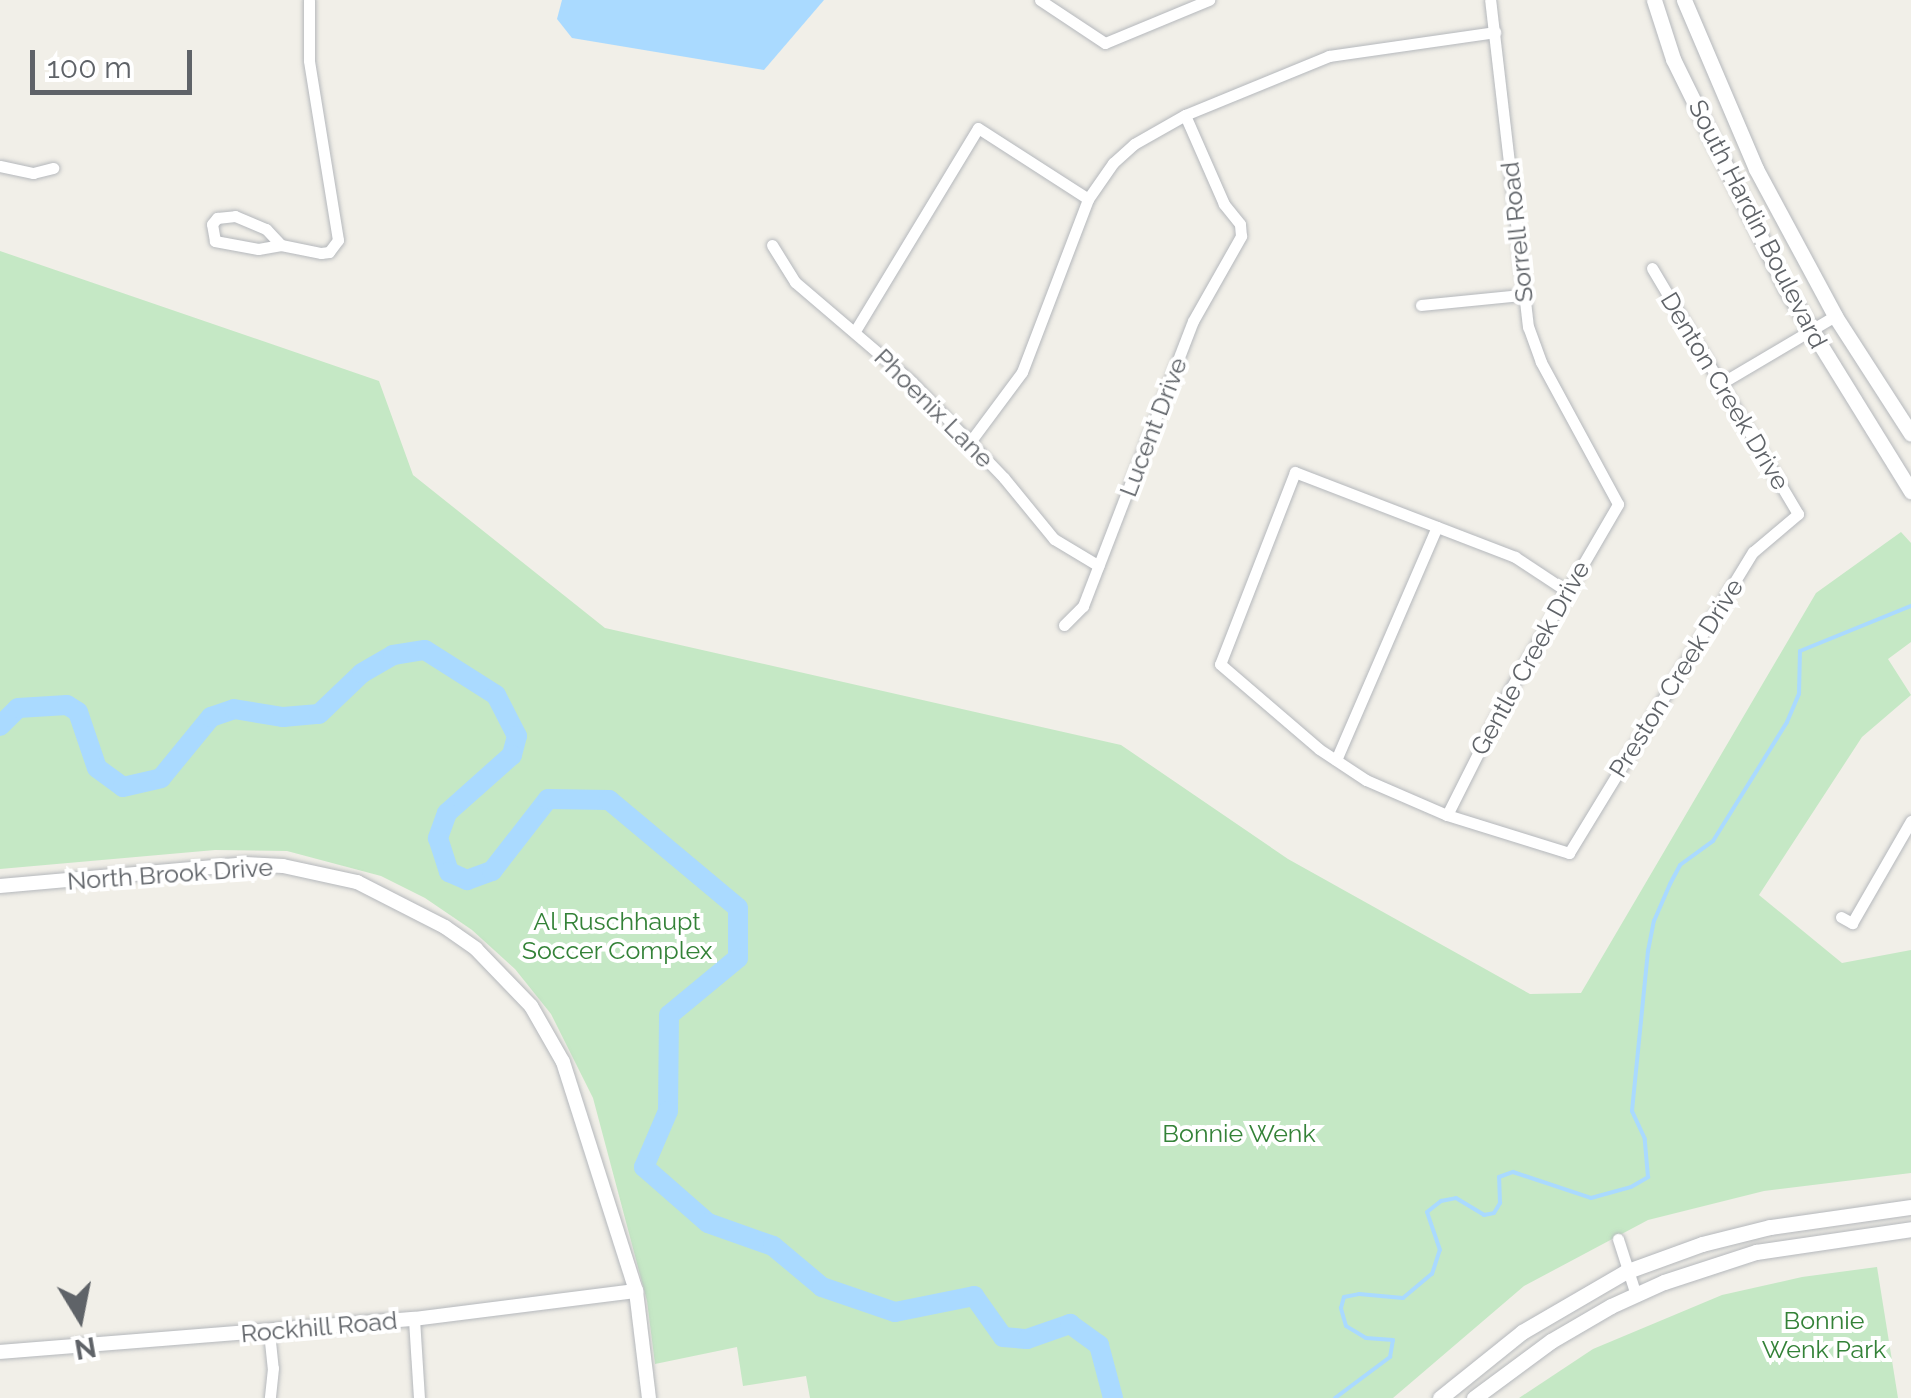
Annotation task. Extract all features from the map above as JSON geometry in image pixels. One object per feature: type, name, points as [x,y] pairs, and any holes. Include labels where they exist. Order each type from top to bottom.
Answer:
[{"type":"main road","name":"South Hardin Boulevard","points":[[1654,0],[1673,59],[1811,330],[1911,491]]},
{"type":"main road","name":"South Hardin Boulevard","points":[[1684,0],[1756,169],[1836,316],[1911,434]]},
{"type":"main road","points":[[1440,1398],[1522,1332],[1625,1272],[1747,1232],[1911,1207]]},
{"type":"main road","points":[[1876,1211],[1880,1233]]},
{"type":"main road","points":[[1474,1398],[1551,1341],[1636,1295],[1756,1252],[1911,1229]]},
{"type":"street","points":[[281,245],[266,229],[248,219],[224,216],[210,228],[216,241],[223,243],[268,250],[281,245],[321,254],[334,248],[338,228],[309,60],[308,0]]},
{"type":"street","points":[[1040,0],[1105,43],[1209,0]]},
{"type":"street","name":"Sorrell Road","points":[[1490,0],[1522,295],[1541,362],[1618,504]]},
{"type":"street","points":[[970,442],[1022,372],[1088,198],[1123,153],[1185,115],[1329,56],[1495,32]]},
{"type":"street","name":"Lucent Drive","points":[[1064,625],[1083,606],[1193,321],[1240,240],[1242,228],[1224,204],[1185,115]]},
{"type":"street","points":[[855,331],[978,128],[1088,198]]},
{"type":"street","points":[[0,166],[33,173],[53,168]]},
{"type":"street","name":"Phoenix Lane","points":[[772,245],[795,282],[855,331],[970,442],[1054,539],[1100,566]]},
{"type":"street","name":"Denton Creek Drive","points":[[1652,268],[1798,514]]},
{"type":"street","points":[[1421,305],[1522,295]]},
{"type":"street","points":[[1720,384],[1836,316]]},
{"type":"street","points":[[1447,815],[1366,780],[1336,760],[1220,664],[1295,472],[1514,558],[1564,590]]},
{"type":"street","name":"Gentle Creek Drive","points":[[1447,815],[1564,590],[1618,504]]},
{"type":"street","name":"Preston Creek Drive","points":[[1447,815],[1569,853],[1753,552],[1798,514]]},
{"type":"street","points":[[1336,760],[1437,528]]},
{"type":"street","points":[[1841,917],[1852,923],[1911,822]]},
{"type":"street","name":"North Brook Drive","points":[[0,886],[234,865],[283,866],[356,882],[445,927],[476,948],[511,984],[550,1034],[572,1088],[636,1291],[649,1398]]},
{"type":"street","points":[[1618,1239],[1625,1272],[1636,1295]]},
{"type":"street","name":"Rockhill Road","points":[[0,1352],[414,1319],[636,1291]]},
{"type":"street","points":[[414,1319],[419,1398]]},
{"type":"street","points":[[269,1332],[273,1368],[270,1398]]},
{"type":"green space","points":[[0,251],[379,381],[413,475],[605,628],[1121,745],[1288,859],[1530,994],[1581,993],[1816,593],[1901,532],[1911,543],[1911,642],[1888,659],[1911,695],[1862,737],[1759,895],[1842,963],[1911,950],[1911,1173],[1764,1191],[1648,1220],[1524,1286],[1393,1398],[810,1398],[806,1376],[743,1386],[737,1347],[655,1364],[647,1301],[593,1098],[551,1014],[515,969],[472,930],[425,898],[381,876],[287,851],[215,850],[0,869]]},
{"type":"green space","name":"Bonnie Wenk Park","points":[[1877,1267],[1898,1398],[1519,1398],[1593,1349],[1722,1295],[1802,1277]]},
{"type":"water","points":[[562,0],[824,0],[764,70],[572,38],[557,19]]},
{"type":"waterway","points":[[1335,1398],[1390,1357],[1393,1340],[1366,1338],[1346,1326],[1341,1308],[1344,1297],[1359,1294],[1403,1298],[1432,1274],[1440,1250],[1427,1212],[1441,1201],[1456,1198],[1484,1215],[1494,1213],[1500,1203],[1499,1177],[1513,1172],[1591,1198],[1631,1187],[1648,1177],[1645,1139],[1632,1111],[1648,951],[1654,921],[1670,884],[1680,865],[1713,841],[1787,722],[1799,694],[1800,651],[1911,606]]},
{"type":"waterway","points":[[0,726],[18,708],[67,705],[78,712],[97,768],[123,787],[161,778],[211,717],[234,709],[283,717],[319,714],[362,673],[393,655],[425,650],[496,695],[517,736],[512,755],[447,813],[438,838],[449,872],[467,880],[492,871],[548,799],[609,800],[738,908],[738,958],[669,1015],[668,1111],[644,1167],[708,1223],[773,1246],[822,1287],[895,1312],[974,1296],[1003,1337],[1027,1339],[1070,1324],[1099,1345],[1113,1398]]},
{"type":"park label","name":"Al Ruschhaupt Soccer Complex","points":[[617,936]]},
{"type":"park label","name":"Bonnie Wenk","points":[[1239,1133]]}]
